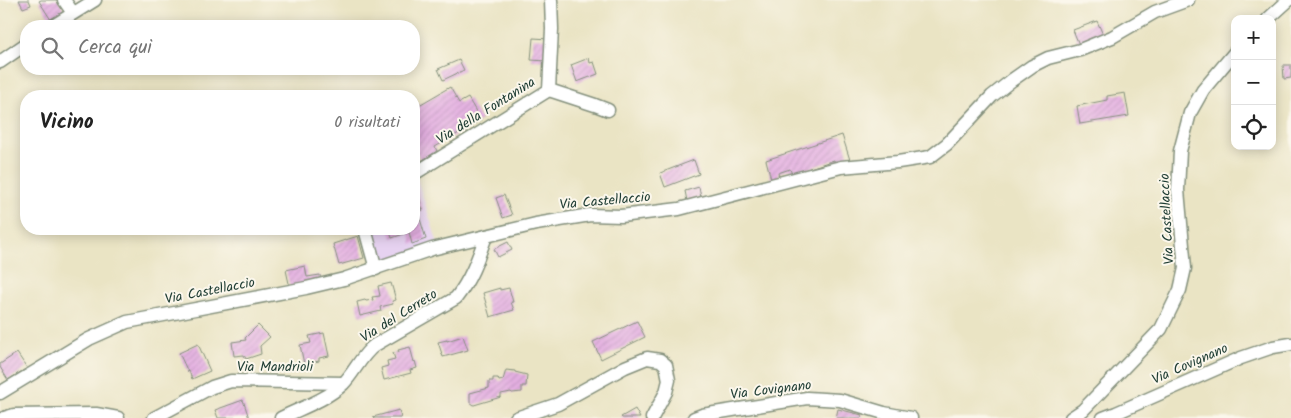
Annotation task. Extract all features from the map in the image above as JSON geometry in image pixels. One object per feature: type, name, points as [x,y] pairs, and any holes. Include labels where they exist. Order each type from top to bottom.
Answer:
[{"type":"street","points":[[64,0],[73,13]]},
{"type":"street","points":[[62,20],[95,0]]},
{"type":"street","name":"Via della Fontanina","points":[[549,90],[552,0]]},
{"type":"street","name":"Via Castellaccio","points":[[0,392],[89,339],[127,322],[344,279],[432,249],[536,224],[590,215],[621,216],[679,208],[841,167],[930,157],[947,144],[992,96],[1032,66],[1048,58],[1080,50],[1112,37],[1154,12],[1188,0]]},
{"type":"street","points":[[1272,15],[1289,0]]},
{"type":"street","points":[[0,62],[20,48]]},
{"type":"street","name":"Via Castellaccio","points":[[1071,418],[1083,410],[1161,329],[1180,290],[1184,268],[1178,190],[1180,151],[1194,106],[1203,90],[1231,57]]},
{"type":"street","name":"Via della Fontanina","points":[[420,170],[549,90],[608,110]]},
{"type":"street","points":[[368,235],[376,269]]},
{"type":"street","name":"Via del Cerreto","points":[[281,418],[329,394],[344,383],[368,351],[375,345],[456,298],[466,286],[486,236]]},
{"type":"street","name":"Via Covignano","points":[[1102,418],[1241,358],[1291,344]]},
{"type":"street","points":[[516,418],[558,404],[625,366],[647,358],[660,360],[666,365],[669,380],[666,392],[652,418]]},
{"type":"street","name":"Via Mandrioli","points":[[154,418],[212,387],[231,381],[344,383]]},
{"type":"street","name":"Via Covignano","points":[[694,418],[702,415],[807,398],[840,400],[884,413],[911,418]]},
{"type":"street","points":[[4,418],[14,415],[96,414],[118,418]]},
{"type":"shaded area","points":[[420,188],[438,244],[378,263],[370,235],[420,235]]},
{"type":"building","points":[[19,0],[29,0],[31,5],[23,8]]},
{"type":"building","points":[[58,0],[65,11],[51,20],[39,1]]},
{"type":"building","points":[[1097,21],[1104,37],[1080,47],[1073,30]]},
{"type":"building","points":[[533,38],[549,39],[547,61],[531,60]]},
{"type":"building","points":[[589,58],[590,63],[594,62],[598,74],[577,82],[571,65]]},
{"type":"building","points":[[459,60],[464,70],[443,80],[438,69]]},
{"type":"building","points":[[1283,65],[1291,65],[1291,78],[1284,79]]},
{"type":"building","points":[[450,87],[459,103],[468,98],[481,120],[435,147],[437,151],[421,161],[420,104]]},
{"type":"building","points":[[1125,93],[1129,116],[1080,124],[1077,106],[1107,100],[1107,96]]},
{"type":"building","points":[[842,135],[851,163],[835,164],[834,160],[792,174],[790,169],[778,173],[779,177],[771,179],[766,160]]},
{"type":"building","points":[[694,160],[699,174],[665,187],[660,173]]},
{"type":"building","points":[[699,187],[701,198],[687,201],[685,191]]},
{"type":"building","points":[[504,195],[512,215],[503,218],[496,198]]},
{"type":"building","points":[[420,200],[423,210],[420,211]]},
{"type":"building","points":[[420,219],[426,239],[412,244],[410,235],[420,235]]},
{"type":"building","points":[[358,236],[364,258],[339,265],[333,244]]},
{"type":"building","points":[[508,242],[512,250],[498,257],[494,249]]},
{"type":"building","points":[[305,266],[307,277],[320,275],[321,281],[290,288],[286,270]]},
{"type":"building","points":[[391,283],[396,300],[392,301],[393,304],[380,307],[381,311],[360,316],[357,302],[373,300],[372,297],[380,296],[378,286]]},
{"type":"building","points":[[500,288],[500,290],[509,288],[514,310],[490,317],[483,293]]},
{"type":"building","points":[[637,321],[645,337],[601,359],[593,342]]},
{"type":"building","points":[[258,325],[270,337],[260,346],[261,354],[246,359],[244,355],[234,356],[232,342],[246,340],[245,338]]},
{"type":"building","points":[[324,333],[329,356],[319,358],[319,361],[304,364],[300,345],[311,343],[309,336]]},
{"type":"building","points":[[463,336],[468,350],[443,357],[438,342]]},
{"type":"building","points":[[198,344],[210,371],[192,379],[179,353]]},
{"type":"building","points":[[410,347],[417,368],[410,370],[411,373],[384,380],[381,368],[388,366],[387,361],[395,359],[393,353]]},
{"type":"building","points":[[17,353],[27,368],[8,380],[0,364]]},
{"type":"building","points":[[506,370],[527,375],[526,386],[522,386],[522,392],[501,394],[501,397],[474,405],[470,402],[470,393],[489,388],[489,381],[493,381],[493,378],[498,378],[499,381],[503,380]]},
{"type":"building","points":[[243,400],[249,418],[218,418],[215,410]]},
{"type":"building","points":[[635,409],[640,418],[621,417]]},
{"type":"building","points":[[838,409],[862,415],[861,418],[836,418]]},
{"type":"building","points":[[399,410],[401,418],[373,417]]}]
